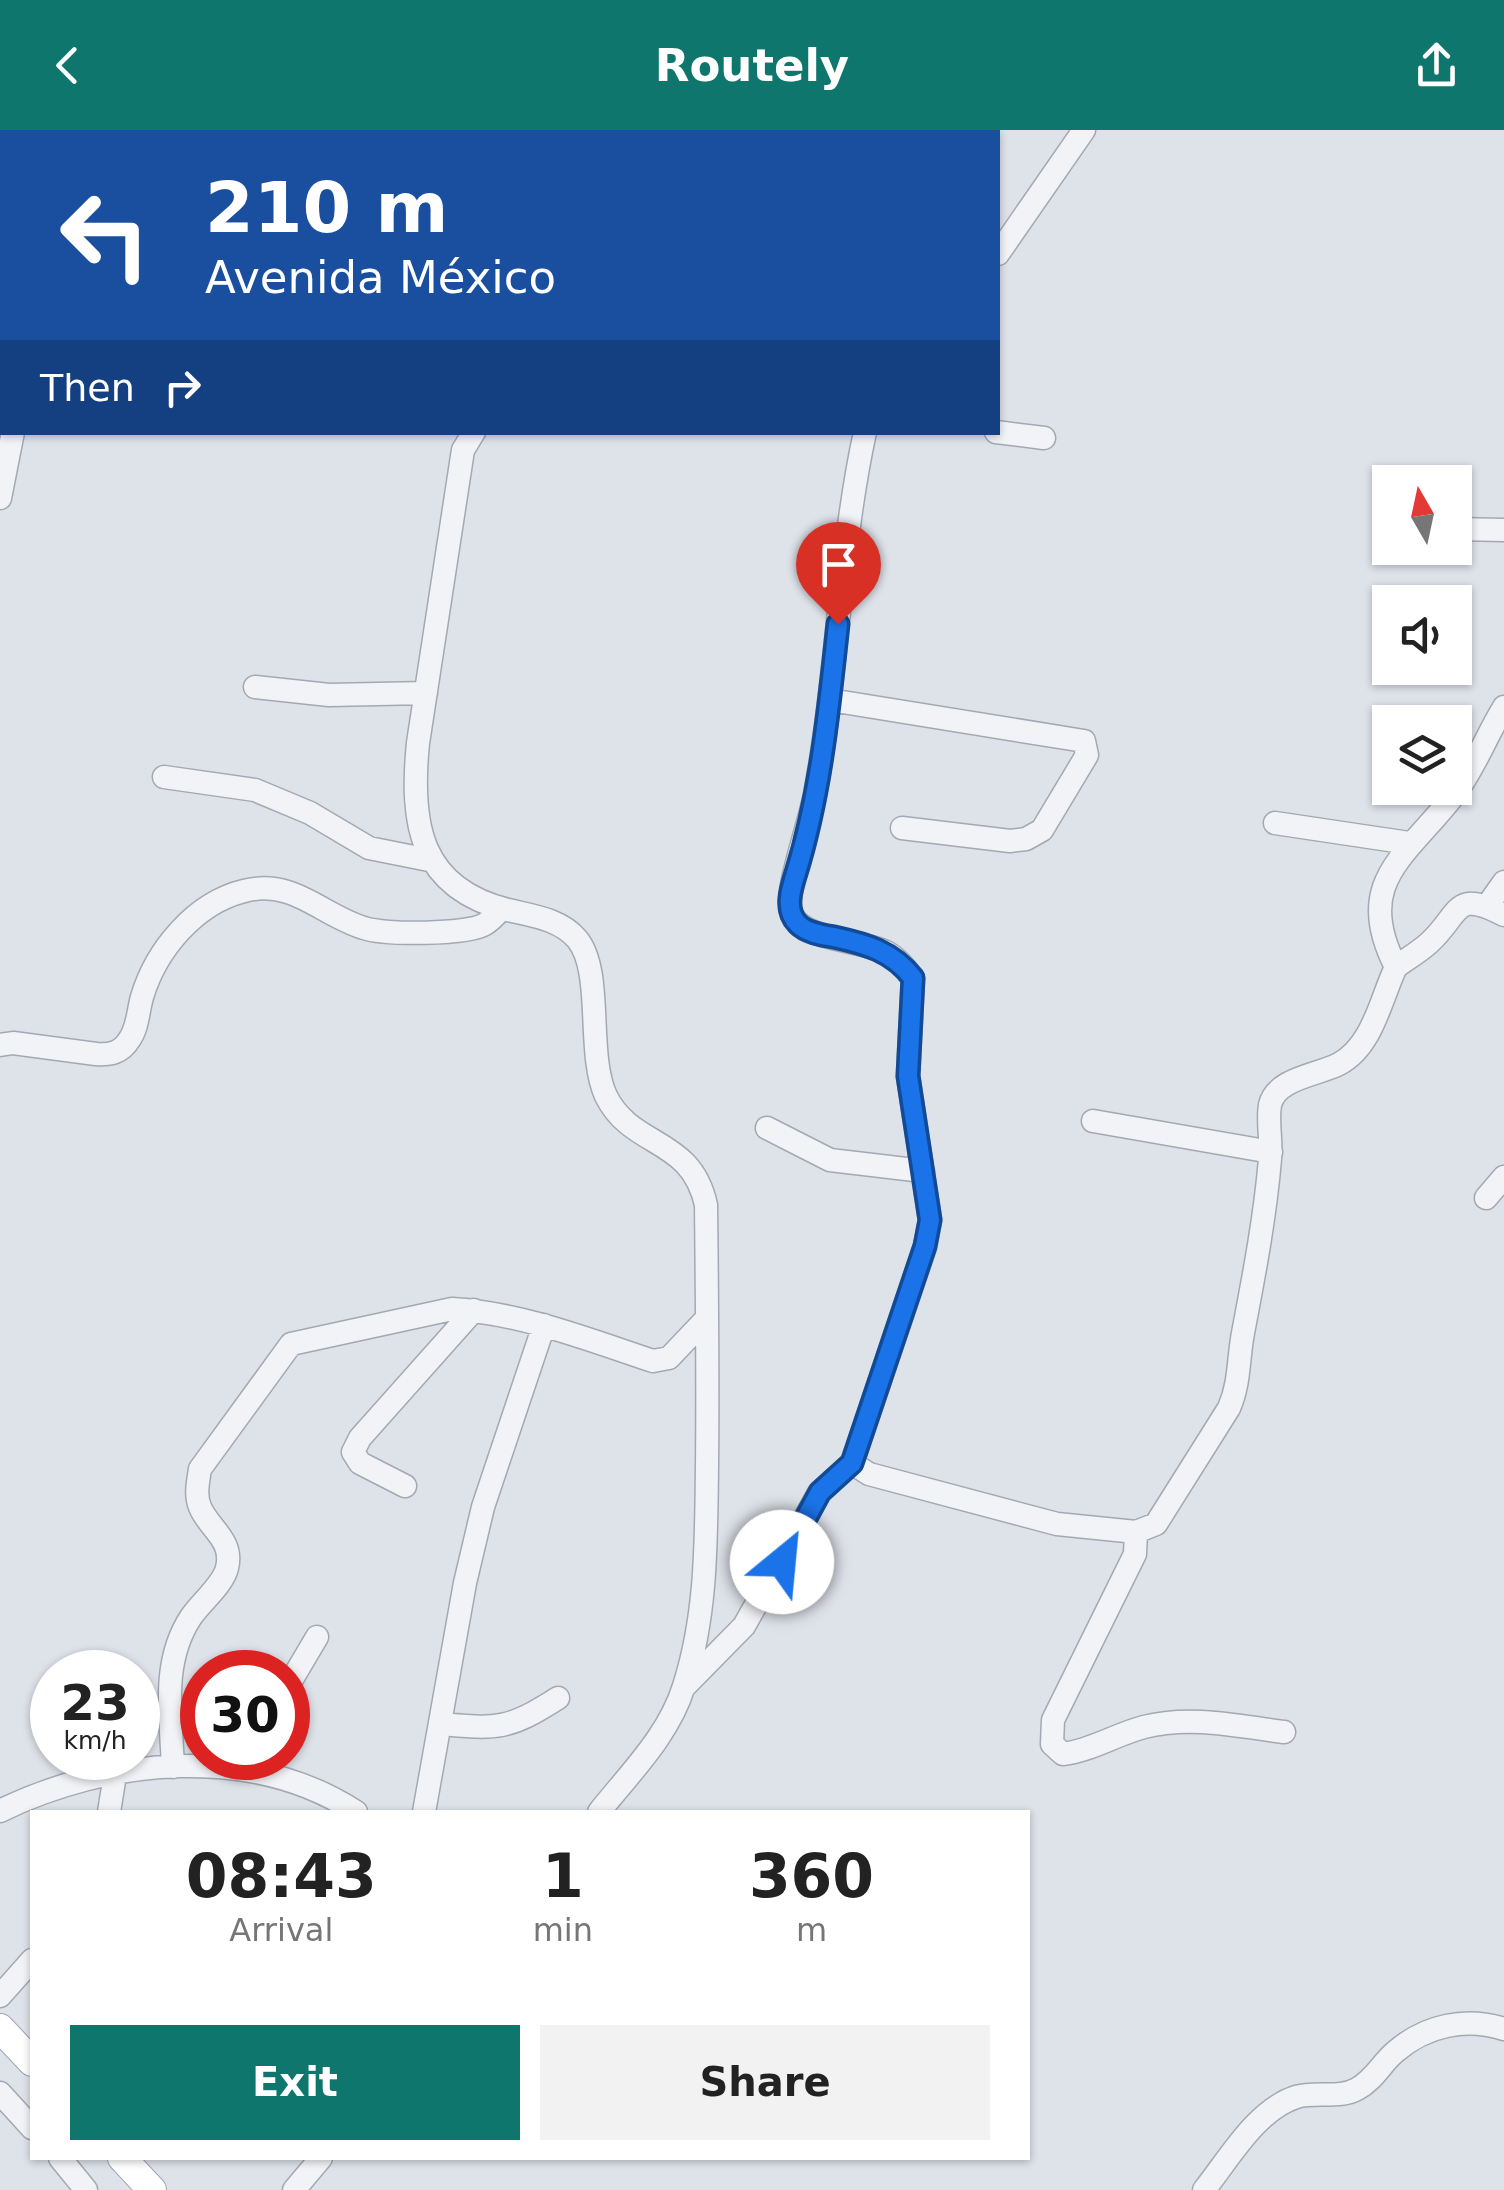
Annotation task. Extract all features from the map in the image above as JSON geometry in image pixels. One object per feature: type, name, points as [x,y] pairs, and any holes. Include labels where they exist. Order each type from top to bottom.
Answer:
[{"type":"main road","points":[[0,2028],[30,2060]]},
{"type":"main road","points":[[124,2160],[152,2190]]},
{"type":"street","points":[[1000,251],[1084,130]]},
{"type":"street","points":[[1000,432],[1044,438]]},
{"type":"street","points":[[0,498],[13,435]]},
{"type":"street","points":[[472,435],[463,450],[415,776],[418,813],[429,860],[454,887],[502,908],[560,924],[585,952],[596,1065],[605,1093],[626,1120],[684,1160],[701,1185],[706,1205],[707,1538],[697,1640],[684,1686],[654,1745],[601,1810]]},
{"type":"street","points":[[684,1686],[744,1626],[820,1492],[852,1463],[925,1246],[930,1220],[908,1076],[913,978],[889,954],[815,933],[798,924],[790,911],[790,890],[816,793],[851,499],[864,435]]},
{"type":"street","points":[[1472,529],[1504,530]]},
{"type":"street","points":[[255,686],[329,695],[426,693]]},
{"type":"street","points":[[830,700],[1084,741],[1087,746],[1087,756],[1042,830],[1026,839],[1010,841],[902,828]]},
{"type":"street","points":[[1396,966],[1384,944],[1378,898],[1409,843],[1454,794],[1504,708]]},
{"type":"street","points":[[164,777],[255,790],[310,813],[369,848],[429,860]]},
{"type":"street","points":[[1275,823],[1409,843]]},
{"type":"street","points":[[852,1463],[869,1474],[1057,1524],[1136,1532],[1156,1524],[1230,1408],[1238,1388],[1242,1338],[1264,1226],[1271,1152],[1270,1104],[1277,1091],[1342,1063],[1372,1026],[1396,966],[1431,942],[1456,907],[1468,902],[1495,911],[1504,882]]},
{"type":"street","points":[[0,1045],[12,1043],[96,1054],[122,1049],[131,1038],[153,970],[176,934],[215,901],[237,892],[275,888],[297,894],[346,921],[376,931],[465,930],[484,926],[502,908]]},
{"type":"street","points":[[1093,1121],[1271,1152]]},
{"type":"street","points":[[767,1128],[830,1160],[923,1171]]},
{"type":"street","points":[[1486,1198],[1504,1177]]},
{"type":"street","points":[[173,1767],[169,1682],[176,1644],[226,1571],[228,1551],[221,1534],[200,1509],[200,1469],[291,1344],[452,1309],[474,1310],[544,1324],[653,1361],[670,1358],[707,1318]]},
{"type":"street","points":[[405,1486],[360,1463],[353,1452],[360,1438],[474,1310]]},
{"type":"street","points":[[424,1810],[465,1583],[483,1508],[544,1324]]},
{"type":"street","points":[[1136,1532],[1136,1554],[1053,1720],[1052,1744],[1063,1754],[1076,1752],[1146,1726],[1190,1720],[1284,1732]]},
{"type":"street","points":[[309,1650],[317,1637]]},
{"type":"street","points":[[440,1724],[502,1726],[523,1720],[558,1698]]},
{"type":"street","points":[[160,1769],[180,1767]]},
{"type":"street","points":[[0,1811],[34,1794],[81,1780]]},
{"type":"street","points":[[109,1810],[114,1780]]},
{"type":"street","points":[[296,1780],[352,1810]]},
{"type":"street","points":[[0,1996],[30,1962]]},
{"type":"street","points":[[1204,2190],[1277,2106],[1297,2096],[1352,2093],[1372,2079],[1400,2048],[1437,2028],[1465,2022],[1504,2029]]},
{"type":"street","points":[[0,2093],[30,2126]]},
{"type":"street","points":[[62,2160],[86,2190]]},
{"type":"street","points":[[294,2190],[319,2160]]},
{"type":"route","points":[[782,1562],[820,1492],[852,1463],[925,1246],[930,1220],[908,1076],[913,978],[889,954],[815,933],[798,924],[790,911],[790,890],[816,793],[838,624]]}]
